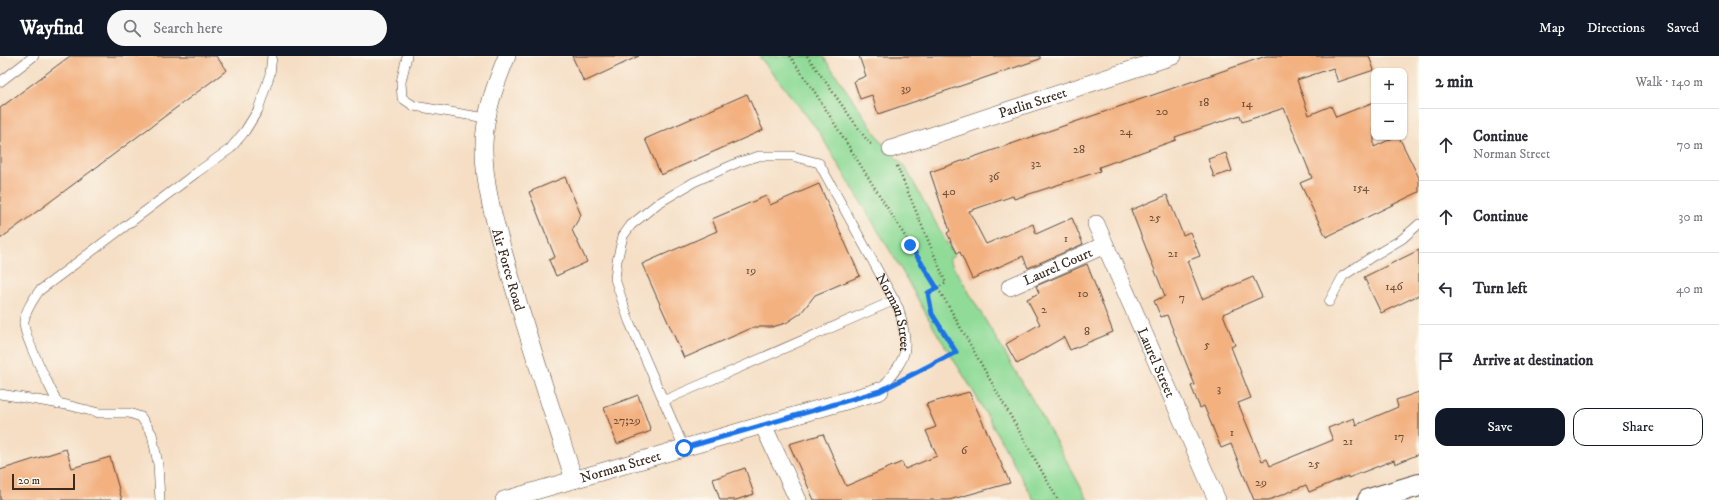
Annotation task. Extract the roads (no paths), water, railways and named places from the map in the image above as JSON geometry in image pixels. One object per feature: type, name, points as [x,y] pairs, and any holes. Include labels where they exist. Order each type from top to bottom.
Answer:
[{"type":"main road","points":[[1368,500],[1419,485]]},
{"type":"street","name":"Air Force Road","points":[[507,56],[495,84],[486,118],[484,144],[490,201],[521,313],[574,480]]},
{"type":"street","name":"Parlin Street","points":[[891,149],[1173,56]]},
{"type":"street","name":"Laurel Street","points":[[1096,224],[1217,500]]},
{"type":"street","name":"Laurel Court","points":[[1010,287],[1105,245]]},
{"type":"street","name":"Norman Street","points":[[504,500],[880,391]]},
{"type":"street","points":[[763,425],[798,500]]},
{"type":"lane","points":[[0,82],[34,56]]},
{"type":"lane","points":[[58,404],[32,349],[23,322],[28,307],[39,290],[230,149],[245,131],[258,110],[270,74],[272,56]]},
{"type":"lane","points":[[407,56],[402,82],[402,98],[414,106],[486,118]]},
{"type":"lane","name":"Norman Street","points":[[663,401],[629,321],[615,279],[617,261],[623,236],[631,225],[657,204],[694,182],[739,162],[759,156],[792,156],[819,163],[895,300],[899,308],[906,335],[906,350],[902,362],[880,391]]},
{"type":"lane","points":[[1329,302],[1343,276],[1402,239],[1419,224]]},
{"type":"lane","points":[[684,448],[663,401],[895,300]]},
{"type":"lane","points":[[0,394],[100,413],[129,413],[141,417],[152,434],[158,464],[160,500]]}]
